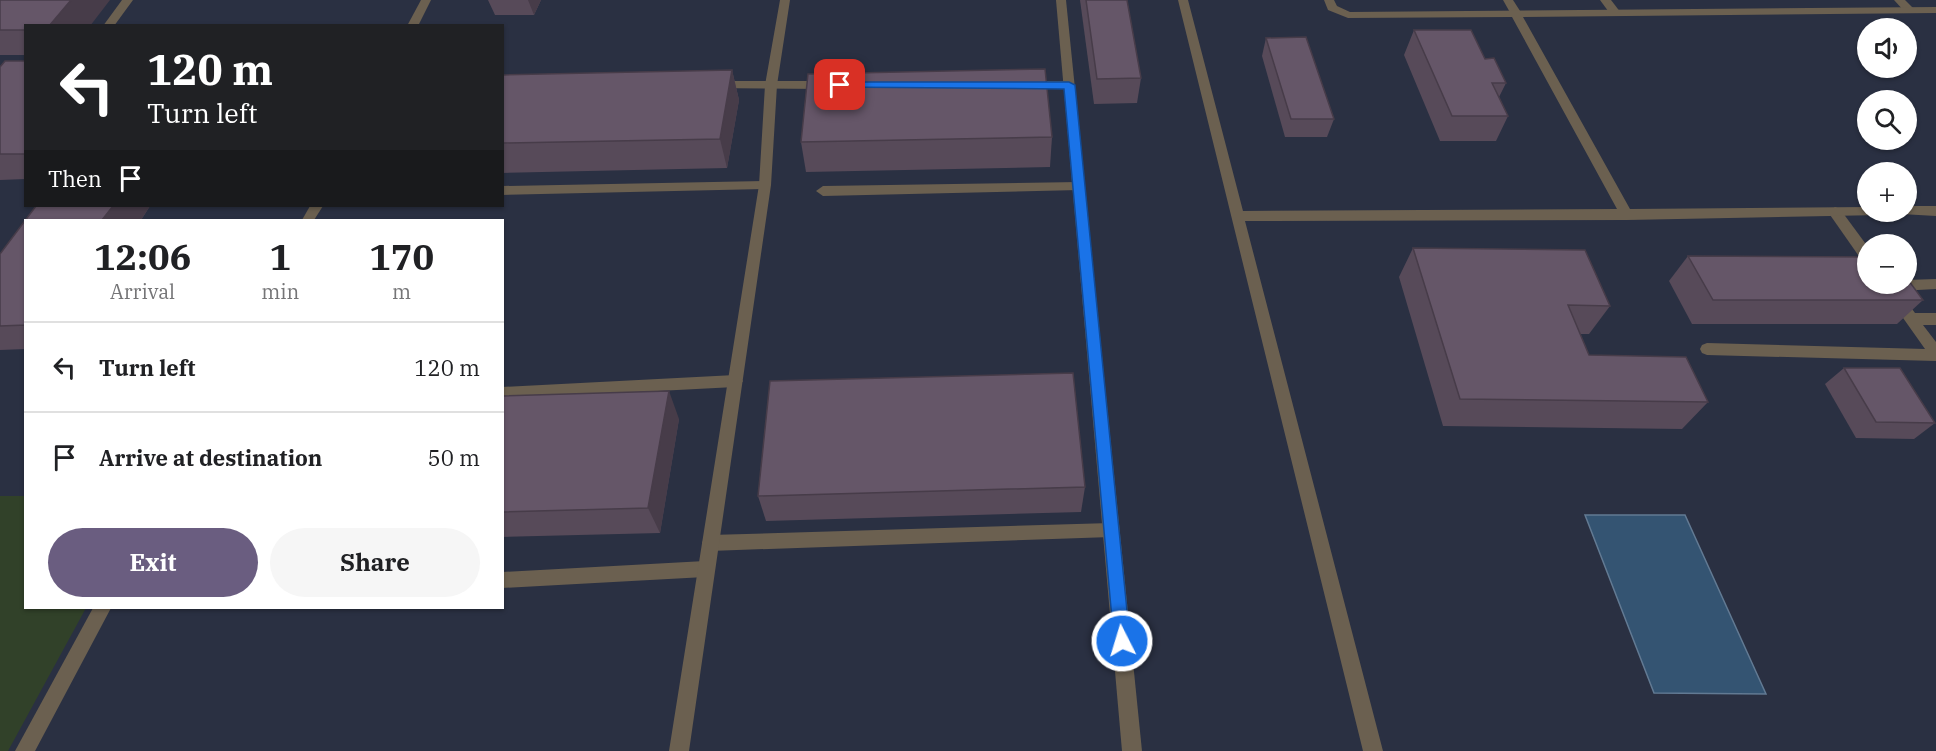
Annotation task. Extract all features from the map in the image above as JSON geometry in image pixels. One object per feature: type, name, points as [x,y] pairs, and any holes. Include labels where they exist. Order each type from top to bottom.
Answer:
[{"type":"street","points":[[110,24],[128,0]]},
{"type":"street","points":[[413,24],[426,0]]},
{"type":"street","points":[[679,751],[765,185],[771,85],[785,0]]},
{"type":"street","points":[[1061,0],[1132,751]]},
{"type":"street","points":[[1183,0],[1373,751]]},
{"type":"street","points":[[1329,0],[1332,8],[1348,15],[1936,10]]},
{"type":"street","points":[[1508,0],[1628,214]]},
{"type":"street","points":[[1605,0],[1615,14]]},
{"type":"street","points":[[1899,0],[1909,10]]},
{"type":"street","points":[[701,85],[843,85]]},
{"type":"street","points":[[1010,85],[1069,85]]},
{"type":"street","points":[[504,191],[765,185]]},
{"type":"street","points":[[823,191],[1079,186]]},
{"type":"street","points":[[1917,211],[1936,211]]},
{"type":"street","points":[[1835,212],[1857,243]]},
{"type":"street","points":[[1238,216],[1857,212]]},
{"type":"street","points":[[1917,284],[1936,284]]},
{"type":"street","points":[[1893,294],[1936,354]]},
{"type":"street","points":[[1911,319],[1936,319]]},
{"type":"street","points":[[1707,349],[1936,354]]},
{"type":"street","points":[[504,393],[735,381]]},
{"type":"street","points":[[710,543],[1111,531]]},
{"type":"street","points":[[504,580],[705,569]]},
{"type":"street","points":[[25,751],[101,609]]},
{"type":"green space","points":[[0,496],[24,496],[24,609],[85,609],[8,751],[0,751]]},
{"type":"water","points":[[1585,515],[1685,515],[1766,694],[1654,693]]},
{"type":"building","points":[[0,0],[71,0],[51,24],[24,24],[24,30],[0,30]]},
{"type":"building","points":[[1086,0],[1127,0],[1141,78],[1097,79]]},
{"type":"building","points":[[1414,30],[1471,30],[1485,59],[1494,58],[1506,83],[1492,83],[1508,116],[1452,116]]},
{"type":"building","points":[[1306,37],[1334,119],[1291,119],[1266,38]]},
{"type":"building","points":[[5,61],[24,61],[24,154],[0,154],[0,67]]},
{"type":"building","points":[[1045,69],[1052,137],[801,142],[808,74]]},
{"type":"building","points":[[732,70],[720,139],[504,143],[504,75]]},
{"type":"building","points":[[35,207],[112,207],[103,219],[26,219]]},
{"type":"building","points":[[24,222],[24,325],[0,326],[0,254]]},
{"type":"building","points":[[1413,248],[1585,250],[1610,306],[1568,305],[1589,355],[1686,357],[1708,402],[1460,399]]},
{"type":"building","points":[[1688,256],[1857,257],[1857,294],[1917,294],[1917,292],[1923,300],[1713,300]]},
{"type":"building","points":[[1844,368],[1900,368],[1935,423],[1876,422]]},
{"type":"building","points":[[1073,373],[1085,487],[758,496],[770,381]]},
{"type":"building","points":[[669,391],[648,508],[504,512],[504,396]]},
{"type":"route","points":[[840,85],[1069,85],[1122,641]]}]
